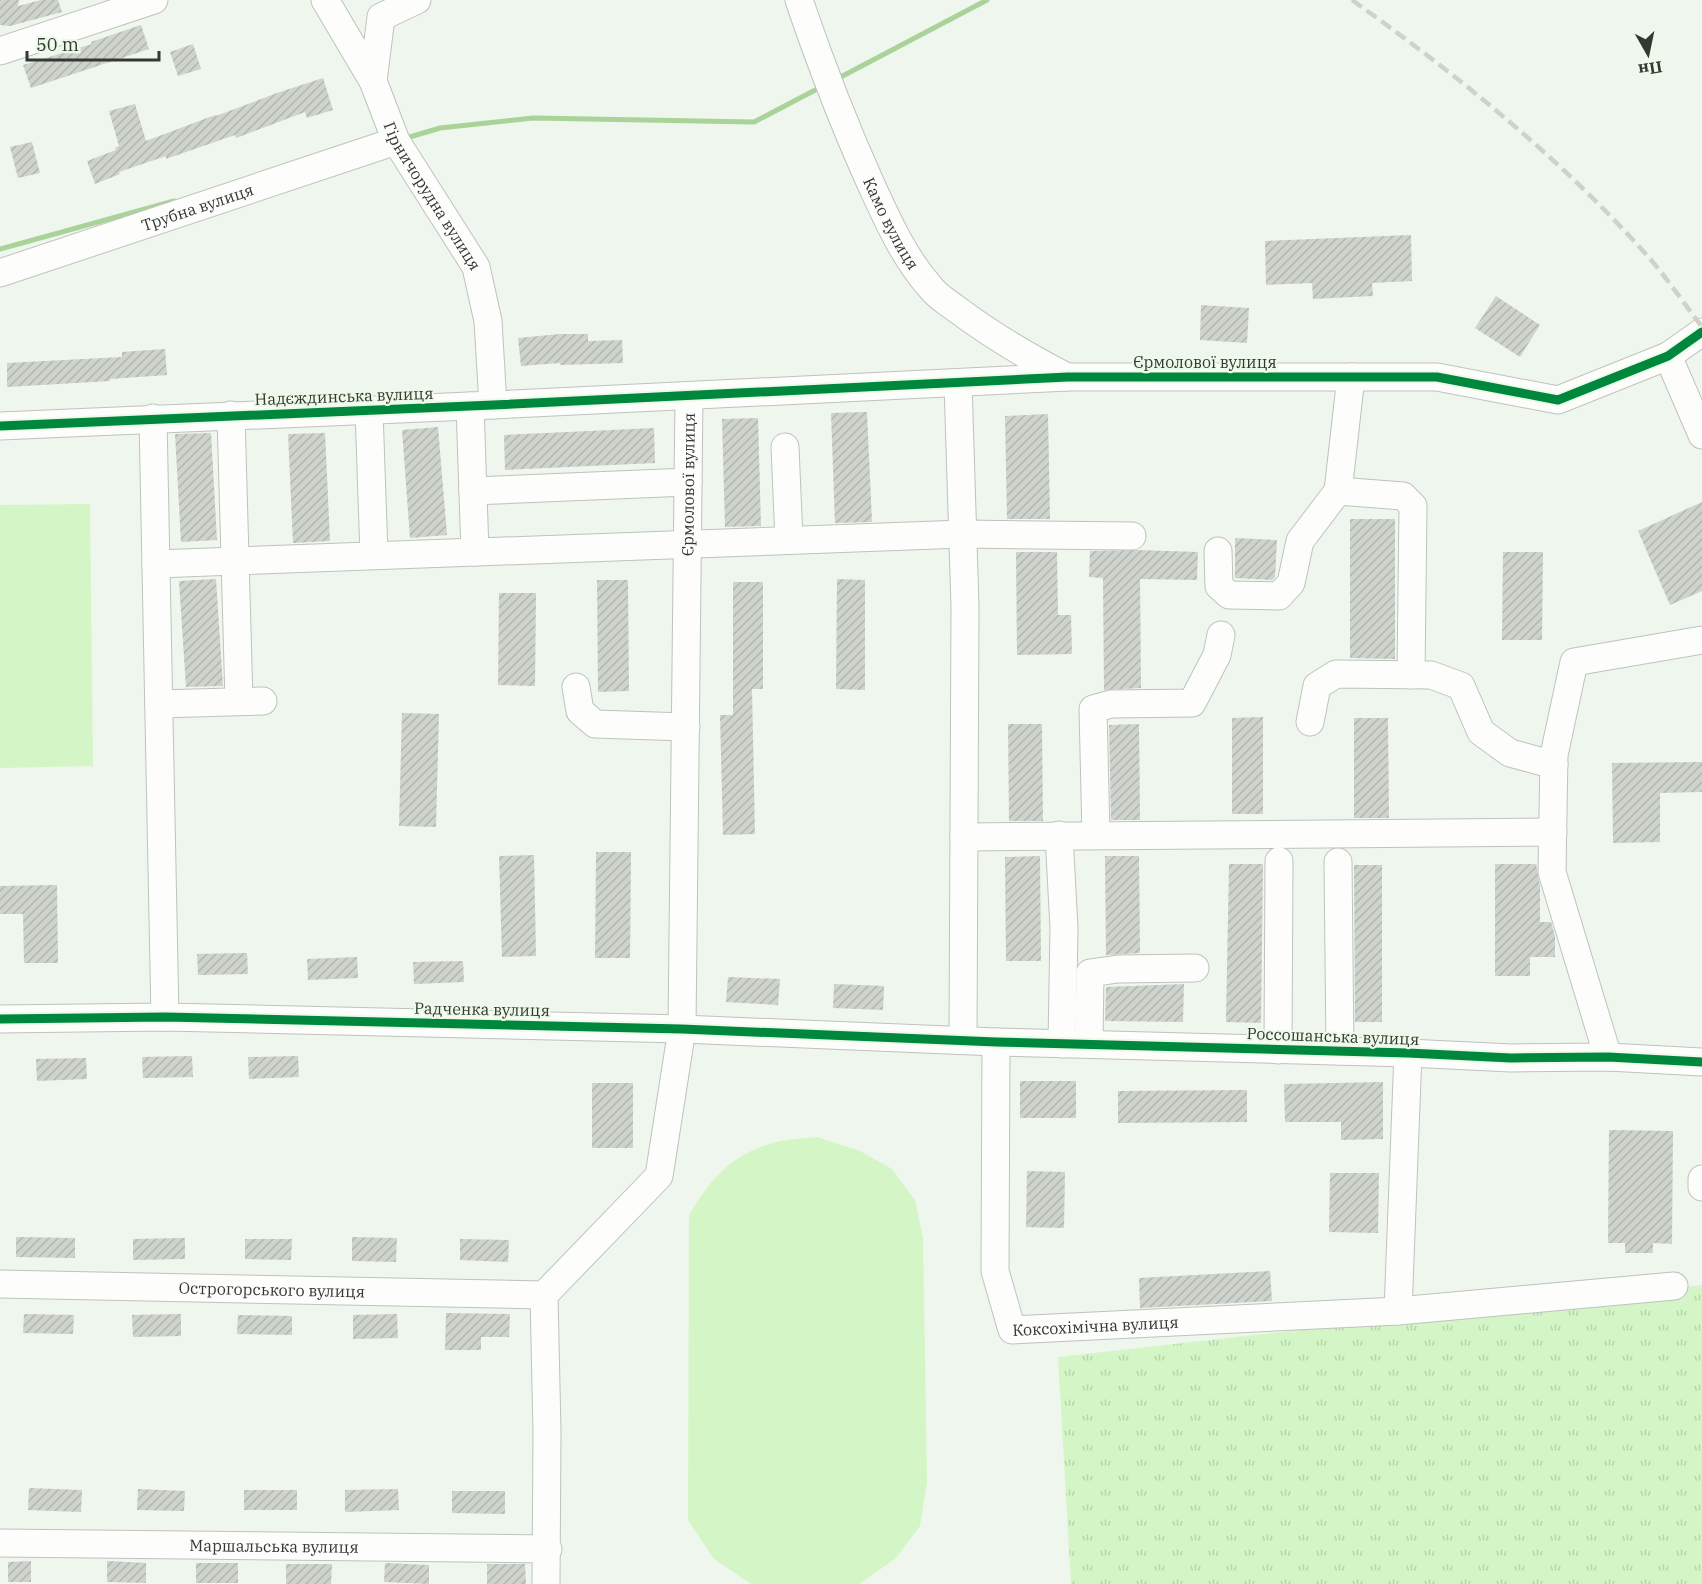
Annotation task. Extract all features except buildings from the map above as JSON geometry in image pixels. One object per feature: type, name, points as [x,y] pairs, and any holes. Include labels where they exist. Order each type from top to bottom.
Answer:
[{"type":"street","points":[[0,51],[154,0]]},
{"type":"street","name":"Гірничорудна вулиця","points":[[325,0],[373,81],[396,141],[476,267],[488,321],[473,490],[475,552]]},
{"type":"street","points":[[373,81],[381,17],[417,0]]},
{"type":"street","name":"Камо вулиця","points":[[800,0],[820,64],[854,146],[886,219],[909,260],[932,290],[972,321],[1019,352],[1068,377]]},
{"type":"street","name":"Трубна вулиця","points":[[0,273],[396,141]]},
{"type":"street","name":"Єрмолової вулиця","points":[[544,1295],[659,1176],[682,1029],[689,396],[1068,377],[1437,377],[1558,400],[1668,356],[1702,332]]},
{"type":"street","points":[[1668,356],[1702,435]]},
{"type":"street","points":[[1218,551],[1220,586],[1229,595],[1279,596],[1291,583],[1300,541],[1338,491],[1352,377]]},
{"type":"street","points":[[958,383],[965,607],[963,1040]]},
{"type":"street","name":"Надєждинська вулиця","points":[[0,426],[689,396]]},
{"type":"street","points":[[369,410],[374,555]]},
{"type":"street","points":[[159,704],[251,701],[235,561],[231,416]]},
{"type":"street","points":[[153,418],[165,1017]]},
{"type":"street","points":[[785,447],[789,540]]},
{"type":"street","points":[[473,490],[688,482]]},
{"type":"street","points":[[1338,491],[1403,496],[1413,506],[1411,675]]},
{"type":"street","points":[[156,564],[963,534],[1132,536]]},
{"type":"street","points":[[1096,835],[1093,709],[1111,704],[1192,703],[1217,655],[1221,635]]},
{"type":"street","points":[[1608,1057],[1552,872],[1554,754],[1574,662],[1702,640]]},
{"type":"street","points":[[1310,722],[1317,686],[1336,674],[1431,675],[1461,686],[1481,732],[1510,753],[1554,765]]},
{"type":"street","points":[[576,687],[580,711],[595,724],[686,727]]},
{"type":"street","points":[[964,837],[1553,832]]},
{"type":"street","points":[[1059,835],[1064,928],[1075,1044]]},
{"type":"street","points":[[1278,1050],[1279,861]]},
{"type":"street","points":[[1338,862],[1340,1051]]},
{"type":"street","points":[[1075,1044],[1090,973],[1118,969],[1195,968]]},
{"type":"street","name":"Радченка вулиця","points":[[0,1019],[165,1017],[682,1029],[963,1040]]},
{"type":"street","name":"Россошанська вулиця","points":[[963,1040],[1511,1058],[1608,1057],[1702,1062]]},
{"type":"street","name":"Коксохімічна вулиця","points":[[996,1042],[995,1271],[1012,1330],[1398,1311],[1674,1286]]},
{"type":"street","points":[[1398,1311],[1408,1053]]},
{"type":"street","points":[[1702,1179],[1702,1187]]},
{"type":"street","name":"Острогорського вулиця","points":[[0,1284],[544,1295]]},
{"type":"street","points":[[544,1295],[548,1549],[546,1584]]},
{"type":"street","name":"Маршальська вулиця","points":[[0,1543],[548,1549]]},
{"type":"green space","points":[[90,504],[93,766],[0,768],[0,505]]},
{"type":"green space","points":[[817,1137],[860,1151],[892,1169],[915,1200],[923,1238],[927,1482],[920,1526],[895,1559],[859,1584],[751,1584],[714,1559],[688,1520],[689,1215],[712,1181],[740,1157],[772,1143]]},
{"type":"green space","points":[[1702,1285],[1702,1584],[1071,1584],[1058,1357]]},
{"type":"waterway","points":[[835,80],[987,0]]},
{"type":"waterway","points":[[403,139],[440,128],[533,118],[754,122],[821,87]]},
{"type":"waterway","points":[[0,249],[174,201]]},
{"type":"railway","points":[[1352,0],[1467,87],[1577,183],[1652,261],[1702,327]]},
{"type":"cycle path","points":[[0,426],[1068,377],[1437,377],[1558,400],[1668,356],[1702,332]]},
{"type":"cycle path","points":[[0,1019],[165,1017],[682,1029],[996,1042],[1511,1058],[1608,1057],[1702,1062]]}]
